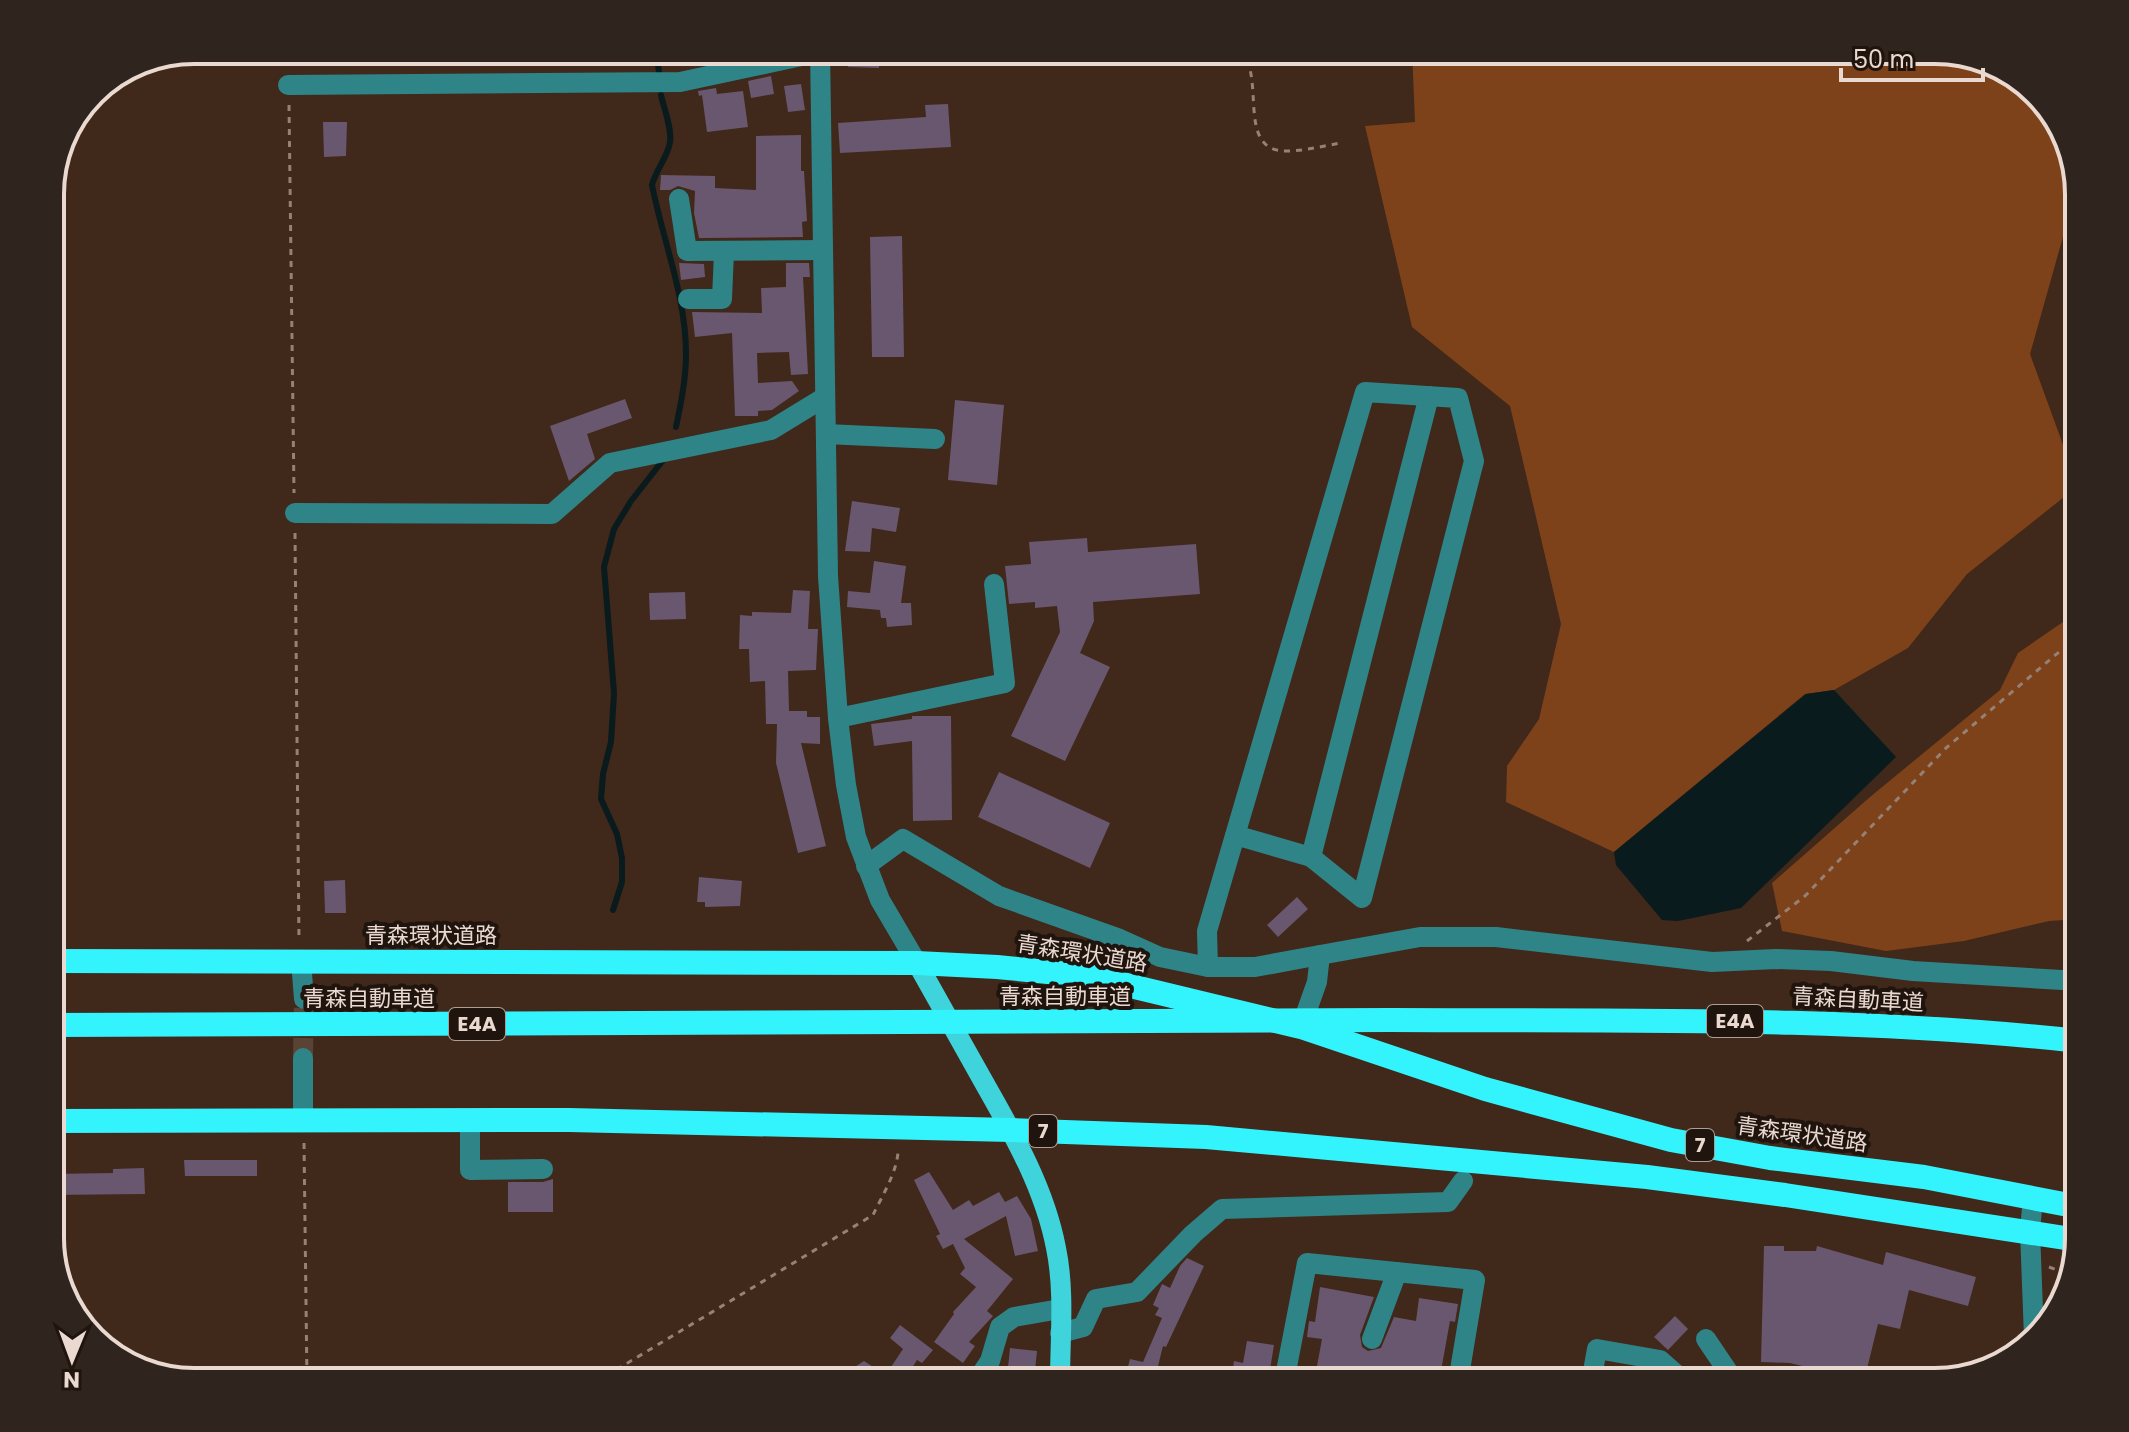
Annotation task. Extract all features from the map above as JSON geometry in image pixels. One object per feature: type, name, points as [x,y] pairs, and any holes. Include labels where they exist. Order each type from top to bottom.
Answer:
[{"type":"highway","name":"青森環状道路","points":[[64,961],[917,963],[1089,976],[1301,1027],[1485,1089],[1671,1140],[1770,1158],[1924,1177],[2065,1204]]},
{"type":"highway","name":"青森自動車道","points":[[64,1025],[1390,1020],[1819,1022],[2065,1039]]},
{"type":"highway","name":"7","points":[[64,1121],[470,1120],[897,1127],[1206,1137],[1647,1177],[2065,1238]]},
{"type":"main road","points":[[917,963],[1011,1130],[1039,1191],[1057,1252],[1060,1368]]},
{"type":"street","points":[[288,85],[680,82],[761,64]]},
{"type":"street","points":[[820,64],[828,576],[838,718],[856,837],[880,900],[917,963]]},
{"type":"street","points":[[679,199],[687,251],[823,250]]},
{"type":"street","points":[[688,299],[722,299],[724,252]]},
{"type":"street","points":[[1208,967],[1207,931],[1235,835],[1365,392],[1458,398],[1474,461],[1362,898],[1311,857],[1235,835]]},
{"type":"street","points":[[1311,857],[1429,396]]},
{"type":"street","points":[[295,513],[552,514],[610,463],[771,430],[825,397]]},
{"type":"street","points":[[826,434],[935,439]]},
{"type":"street","points":[[838,718],[1005,683],[994,584]]},
{"type":"street","points":[[866,866],[903,839],[999,896],[1120,939],[1160,957],[1208,967],[1255,967],[1420,937],[1496,937],[1712,962],[1776,959],[1831,961],[1913,971],[2065,980]]},
{"type":"street","points":[[1301,1027],[1317,982],[1320,955]]},
{"type":"street","points":[[301,961],[304,999]]},
{"type":"street","points":[[303,1058],[303,1120]]},
{"type":"street","points":[[470,1120],[470,1170],[543,1169]]},
{"type":"street","points":[[1060,1333],[1083,1327],[1096,1299],[1137,1292],[1222,1209],[1448,1202],[1463,1181]]},
{"type":"street","points":[[2033,1197],[2030,1231],[2033,1322]]},
{"type":"street","points":[[1287,1368],[1307,1263],[1475,1280],[1460,1368]]},
{"type":"street","points":[[1372,1339],[1397,1272]]},
{"type":"street","points":[[985,1368],[1000,1327],[1014,1317],[1060,1309]]},
{"type":"street","points":[[1706,1339],[1726,1368]]},
{"type":"street","points":[[1594,1368],[1597,1349],[1660,1360],[1669,1368]]},
{"type":"path","points":[[1250,64],[1255,123],[1261,142],[1271,149],[1285,151],[1341,143]]},
{"type":"path","points":[[1744,943],[1805,896],[1946,748],[2065,647]]},
{"type":"path","points":[[303,1120],[307,1368]]},
{"type":"path","points":[[619,1368],[873,1215],[898,1154],[897,1127]]},
{"type":"shaded area","points":[[1413,64],[1952,65],[1985,74],[2021,96],[2043,122],[2061,161],[2065,230],[2030,354],[2065,450],[2065,496],[1967,574],[1908,648],[1834,690],[1805,694],[1614,852],[1506,802],[1507,766],[1539,719],[1561,624],[1510,406],[1412,327],[1365,126],[1415,122]]},
{"type":"shaded area","points":[[2065,621],[2065,920],[1964,941],[1886,951],[1782,931],[1772,883],[2000,690],[2018,653]]},
{"type":"shaded area","points":[[1834,690],[1896,757],[1741,908],[1678,921],[1662,920],[1616,865],[1614,852],[1806,694]]},
{"type":"building","points":[[848,64],[879,64],[879,68],[848,67]]},
{"type":"building","points":[[771,76],[774,94],[751,98],[748,81]]},
{"type":"building","points":[[801,84],[805,110],[788,112],[784,86]]},
{"type":"building","points":[[716,88],[717,94],[743,91],[748,127],[707,132],[702,95],[699,96],[698,91]]},
{"type":"building","points":[[948,104],[951,147],[840,153],[838,123],[926,117],[925,105]]},
{"type":"building","points":[[323,122],[347,122],[346,156],[324,157]]},
{"type":"building","points":[[801,135],[801,171],[804,171],[807,221],[802,222],[803,237],[699,238],[694,213],[695,191],[678,186],[660,190],[661,175],[715,176],[715,188],[756,190],[756,136]]},
{"type":"building","points":[[902,236],[904,357],[872,357],[870,237]]},
{"type":"building","points":[[679,263],[704,264],[705,277],[681,280]]},
{"type":"building","points":[[786,263],[809,263],[810,277],[803,277],[808,374],[791,375],[789,352],[757,353],[758,383],[792,381],[799,391],[772,410],[758,411],[758,416],[735,416],[732,333],[695,337],[692,312],[762,313],[761,288],[786,287]]},
{"type":"building","points":[[625,399],[632,418],[587,434],[595,459],[569,481],[550,426]]},
{"type":"building","points":[[955,400],[1004,405],[997,485],[948,480]]},
{"type":"building","points":[[852,501],[900,508],[896,532],[872,528],[870,552],[845,551]]},
{"type":"building","points":[[1087,538],[1088,552],[1196,544],[1200,594],[1093,602],[1094,621],[1080,653],[1110,667],[1065,761],[1011,736],[1060,632],[1057,606],[1035,608],[1035,602],[1009,604],[1005,566],[1031,564],[1029,542]]},
{"type":"building","points":[[874,561],[906,566],[901,603],[911,603],[912,625],[887,627],[886,618],[881,618],[880,610],[847,607],[848,591],[870,593]]},
{"type":"building","points":[[793,590],[810,591],[808,629],[818,629],[816,670],[788,671],[789,711],[807,711],[807,717],[820,717],[820,744],[801,743],[826,846],[798,853],[776,763],[777,724],[766,724],[765,681],[750,682],[749,649],[739,649],[740,615],[752,616],[752,612],[791,613]]},
{"type":"building","points":[[685,592],[686,619],[650,620],[649,593]]},
{"type":"building","points":[[912,716],[951,716],[952,820],[913,821],[912,741],[874,746],[871,724],[912,719]]},
{"type":"building","points":[[999,772],[1110,823],[1090,868],[978,817]]},
{"type":"building","points":[[699,877],[742,881],[740,906],[705,907],[705,902],[697,902]]},
{"type":"building","points":[[345,880],[346,913],[325,913],[324,881]]},
{"type":"building","points":[[1297,897],[1308,909],[1278,937],[1267,925]]},
{"type":"building","points":[[184,1160],[257,1160],[257,1176],[185,1176]]},
{"type":"building","points":[[144,1168],[145,1194],[64,1195],[64,1174],[113,1173],[113,1169]]},
{"type":"building","points":[[929,1172],[953,1210],[969,1200],[973,1206],[999,1192],[1005,1202],[1017,1196],[1031,1219],[1038,1251],[1015,1256],[1006,1216],[964,1239],[1013,1279],[987,1311],[993,1316],[969,1342],[975,1346],[963,1363],[934,1342],[953,1312],[976,1287],[960,1274],[965,1268],[953,1244],[943,1249],[936,1236],[940,1234],[914,1180]]},
{"type":"building","points":[[553,1179],[553,1212],[508,1212],[508,1182]]},
{"type":"building","points":[[1764,1246],[1784,1246],[1784,1251],[1816,1251],[1817,1246],[1883,1265],[1886,1252],[1976,1277],[1968,1306],[1909,1290],[1900,1329],[1878,1324],[1867,1368],[1811,1368],[1790,1363],[1761,1362]]},
{"type":"building","points":[[1187,1258],[1204,1266],[1166,1347],[1163,1346],[1158,1368],[1128,1368],[1130,1359],[1143,1362],[1162,1318],[1155,1315],[1159,1308],[1153,1305],[1162,1284],[1170,1288]]},
{"type":"building","points":[[1320,1287],[1374,1297],[1360,1335],[1362,1347],[1368,1351],[1381,1348],[1394,1317],[1416,1321],[1419,1298],[1458,1304],[1455,1322],[1450,1321],[1442,1368],[1317,1368],[1322,1339],[1307,1337],[1309,1321],[1315,1322]]},
{"type":"building","points":[[1675,1316],[1688,1329],[1668,1350],[1654,1337]]},
{"type":"building","points":[[900,1325],[933,1350],[922,1363],[917,1360],[912,1368],[890,1368],[903,1349],[890,1338]]},
{"type":"building","points":[[1247,1341],[1274,1345],[1270,1368],[1233,1368],[1234,1361],[1243,1363]]},
{"type":"building","points":[[1010,1348],[1037,1351],[1035,1368],[1008,1368]]},
{"type":"building","points":[[864,1361],[875,1368],[853,1368]]},
{"type":"waterway","points":[[658,64],[659,72]]},
{"type":"waterway","points":[[661,95],[670,142],[652,185],[678,290],[686,354],[676,427]]},
{"type":"waterway","points":[[613,910],[622,882],[622,858],[617,834],[601,799],[611,742],[614,693],[604,567],[614,529],[631,501],[664,459]]},
{"type":"tunnel","points":[[303,1058],[304,999]]}]
